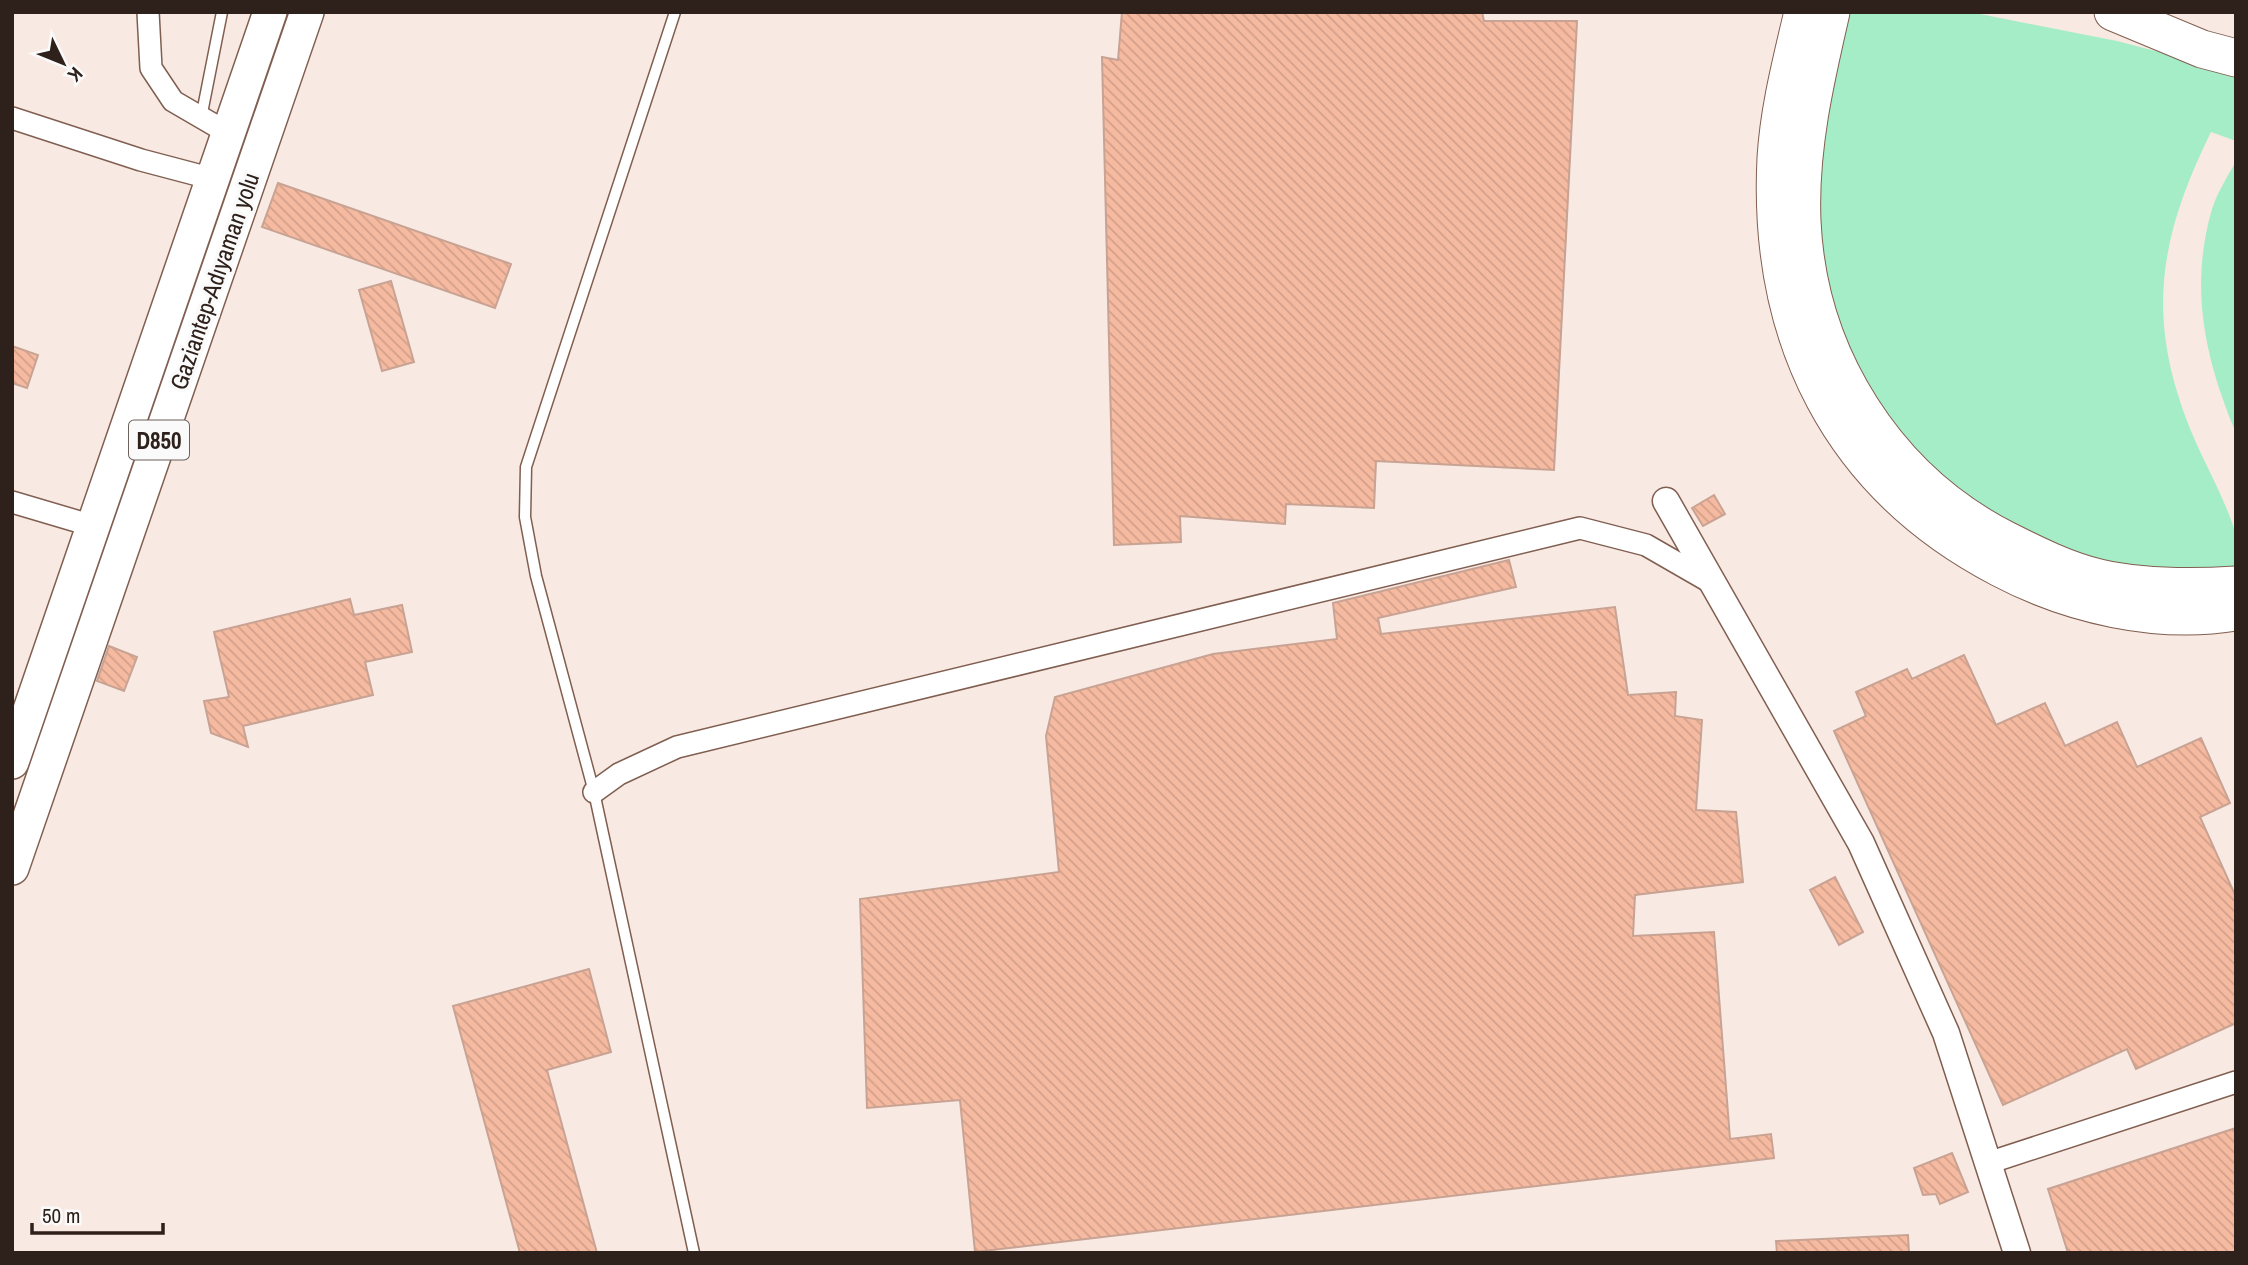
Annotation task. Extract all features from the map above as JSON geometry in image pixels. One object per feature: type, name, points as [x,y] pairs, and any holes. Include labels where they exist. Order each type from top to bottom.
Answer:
[{"type":"highway","name":"Gaziantep-Adıyaman yolu","points":[[13,759],[213,180],[215,125],[270,12]]},
{"type":"highway","name":"Gaziantep-Adıyaman yolu","points":[[12,869],[307,12]]},
{"type":"highway","points":[[1803,12],[1785,90],[1776,156],[1775,220],[1789,308],[1807,360],[1844,436],[1898,499],[1932,527],[1963,549],[2025,581],[2115,608],[2165,615],[2236,612]]},
{"type":"highway","points":[[1831,12],[1814,84],[1803,156],[1802,222],[1816,307],[1834,356],[1866,418],[1886,446],[1946,504],[1975,525],[2031,554],[2099,578],[2193,588],[2236,585]]},
{"type":"highway","points":[[2113,12],[2202,49],[2236,58]]},
{"type":"highway","points":[[2133,12],[2236,36]]},
{"type":"street","points":[[148,12],[151,68],[173,101],[215,125]]},
{"type":"street","points":[[12,118],[141,160],[213,180]]},
{"type":"street","points":[[1666,501],[1861,843],[1946,1033],[2017,1253]]},
{"type":"street","points":[[12,502],[93,527]]},
{"type":"street","points":[[594,792],[620,774],[677,747],[1580,528],[1646,545],[1712,583]]},
{"type":"street","points":[[1988,1163],[2236,1082]]},
{"type":"lane","points":[[215,125],[222,12]]},
{"type":"lane","points":[[675,12],[526,467],[525,517],[536,576],[594,792],[694,1253]]},
{"type":"green space","points":[[1842,12],[1970,12],[2117,41],[2236,72],[2236,141],[2211,132],[2193,172],[2169,247],[2164,283],[2164,319],[2168,357],[2178,396],[2236,536],[2236,573],[2157,575],[2080,561],[1960,498],[1874,405],[1831,307],[1820,250],[1820,116]]},
{"type":"green space","points":[[2236,161],[2236,433],[2216,378],[2201,295],[2205,238],[2212,209]]},
{"type":"building","points":[[1122,12],[1482,12],[1484,21],[1577,21],[1554,470],[1376,461],[1374,508],[1286,504],[1285,524],[1180,516],[1181,542],[1114,545],[1102,57],[1118,60]]},
{"type":"building","points":[[278,183],[511,264],[495,308],[262,227]]},
{"type":"building","points":[[391,281],[414,362],[382,371],[359,290]]},
{"type":"building","points":[[12,346],[38,355],[27,388],[12,383]]},
{"type":"building","points":[[1714,495],[1725,514],[1703,526],[1692,508]]},
{"type":"building","points":[[1509,560],[1516,587],[1378,618],[1381,634],[1615,607],[1628,695],[1676,692],[1675,716],[1702,720],[1696,810],[1736,812],[1743,882],[1635,895],[1633,936],[1714,932],[1730,1139],[1771,1134],[1774,1158],[975,1252],[960,1100],[867,1108],[860,899],[1059,872],[1046,736],[1055,697],[1213,654],[1337,639],[1333,603]]},
{"type":"building","points":[[350,599],[354,615],[402,605],[412,652],[365,662],[373,695],[243,726],[248,747],[211,733],[204,701],[229,697],[214,632]]},
{"type":"building","points":[[109,646],[137,657],[124,691],[97,681]]},
{"type":"building","points":[[1964,655],[1996,725],[2045,703],[2065,746],[2117,722],[2137,767],[2201,738],[2230,803],[2200,817],[2236,897],[2236,1023],[2136,1069],[2127,1049],[2003,1105],[1834,731],[1866,716],[1856,692],[1907,669],[1912,679]]},
{"type":"building","points":[[1835,877],[1863,932],[1839,945],[1810,890]]},
{"type":"building","points":[[589,969],[611,1052],[547,1070],[597,1253],[520,1253],[453,1006]]},
{"type":"building","points":[[2236,1128],[2236,1253],[2068,1253],[2048,1189]]},
{"type":"building","points":[[1952,1153],[1968,1192],[1940,1204],[1936,1194],[1923,1195],[1914,1168]]},
{"type":"building","points":[[1908,1235],[1909,1253],[1777,1253],[1776,1241]]}]
